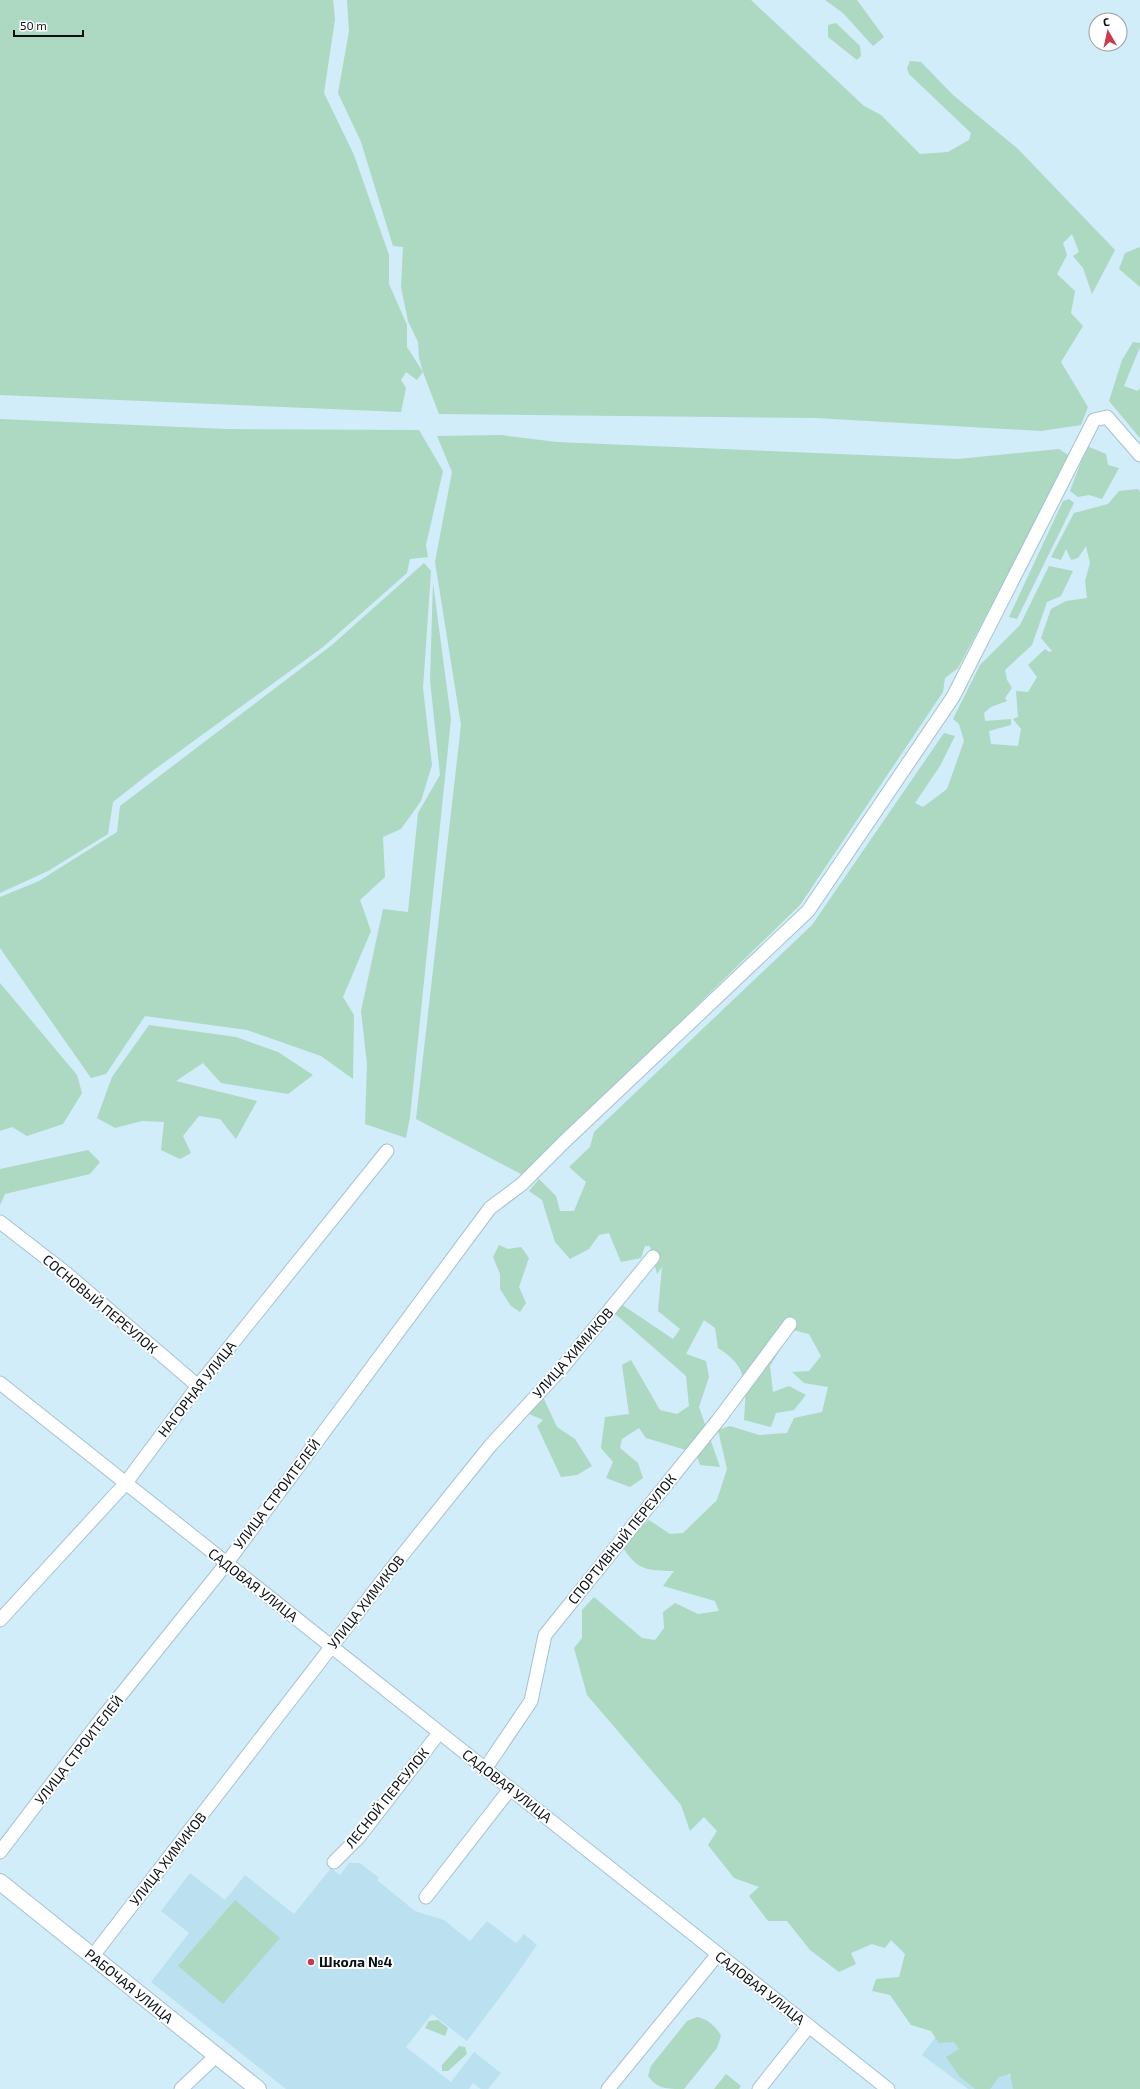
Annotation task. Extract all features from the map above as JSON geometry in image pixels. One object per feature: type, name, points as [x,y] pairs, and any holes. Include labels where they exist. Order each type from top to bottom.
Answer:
[{"type":"main road","name":"РАБОЧАЯ УЛИЦА","points":[[0,1882],[258,2089]]},
{"type":"street","name":"УЛИЦА СТРОИТЕЛЕЙ","points":[[0,1852],[95,1727],[226,1564],[490,1208],[522,1184],[565,1141],[808,911],[953,697],[1094,420],[1107,416],[1140,455]]},
{"type":"street","name":"НАГОРНАЯ УЛИЦА","points":[[0,1620],[125,1484],[198,1386],[387,1151]]},
{"type":"street","name":"СОСНОВЫЙ ПЕРЕУЛОК","points":[[0,1222],[67,1274],[198,1386]]},
{"type":"street","name":"УЛИЦА ХИМИКОВ","points":[[92,1957],[396,1563],[490,1446],[561,1369],[654,1257]]},
{"type":"street","name":"СПОРТИВНЫЙ ПЕРЕУЛОК","points":[[485,1769],[531,1701],[544,1635],[719,1419],[790,1324]]},
{"type":"street","name":"САДОВАЯ УЛИЦА","points":[[0,1383],[331,1648],[888,2089]]},
{"type":"street","name":"ЛЕСНОЙ ПЕРЕУЛОК","points":[[334,1862],[358,1837],[439,1733]]},
{"type":"street","points":[[426,1897],[510,1789]]},
{"type":"street","points":[[608,2089],[718,1954]]},
{"type":"street","points":[[759,2089],[810,2026]]},
{"type":"street","points":[[181,2089],[216,2056]]},
{"type":"shaded area","name":"Школа №4","points":[[349,1863],[360,1863],[379,1878],[377,1880],[415,1911],[444,1920],[470,1941],[487,1921],[516,1943],[524,1934],[537,1945],[467,2041],[432,2014],[406,2047],[451,2082],[474,2052],[501,2073],[488,2089],[481,2089],[473,2083],[469,2089],[286,2089],[151,1982],[189,1933],[161,1911],[190,1873],[225,1900],[245,1875],[294,1914],[331,1868],[340,1875]]},
{"type":"shaded area","points":[[942,2028],[1028,2089],[968,2089],[922,2055]]},
{"type":"green space","points":[[0,0],[333,0],[335,19],[324,93],[354,155],[389,255],[389,284],[407,325],[407,347],[423,372],[417,380],[406,372],[401,380],[406,388],[401,412],[0,395]]},
{"type":"green space","points":[[347,0],[751,0],[864,106],[881,115],[920,154],[948,152],[969,140],[971,133],[909,74],[907,68],[910,61],[921,62],[953,95],[1018,149],[1115,250],[1092,294],[1083,268],[1073,256],[1079,252],[1072,234],[1063,243],[1067,255],[1057,274],[1075,291],[1071,313],[1083,326],[1061,362],[1088,407],[1081,425],[1041,431],[816,418],[439,414],[419,358],[418,342],[408,321],[401,287],[403,247],[393,246],[361,142],[338,93],[349,31]]},
{"type":"green space","points":[[825,0],[857,0],[884,37],[873,46],[843,13]]},
{"type":"green space","points":[[836,23],[860,46],[861,56],[857,60],[828,37],[828,25]]},
{"type":"green space","points":[[1140,247],[1140,287],[1119,269],[1125,253]]},
{"type":"green space","points":[[1133,342],[1140,343],[1140,347],[1124,386],[1138,391],[1140,388],[1140,438],[1109,401],[1122,360]]},
{"type":"green space","points":[[0,419],[226,429],[419,430],[443,471],[426,545],[428,557],[410,559],[407,573],[323,647],[151,772],[113,802],[108,834],[48,871],[0,893]]},
{"type":"green space","points":[[501,435],[557,442],[958,459],[1059,449],[1071,457],[958,668],[945,678],[943,692],[800,905],[523,1175],[416,1119],[461,725],[435,562],[452,472],[437,436]]},
{"type":"green space","points":[[1087,446],[1106,454],[1108,465],[1119,468],[1102,499],[1089,495],[1078,497],[1070,491]]},
{"type":"green space","points":[[1138,489],[1140,492],[1140,2089],[1013,2089],[1010,2074],[999,2077],[990,2089],[975,2089],[959,2076],[946,2057],[959,2049],[954,2042],[939,2043],[931,2031],[911,2025],[890,1995],[872,1991],[876,1979],[899,1977],[905,1954],[891,1940],[885,1948],[872,1944],[851,1953],[856,1964],[839,1972],[810,1950],[787,1921],[768,1921],[749,1896],[759,1887],[734,1878],[708,1845],[717,1831],[704,1817],[690,1831],[681,1805],[587,1695],[574,1648],[582,1638],[582,1610],[594,1597],[642,1638],[655,1640],[664,1628],[663,1612],[675,1603],[698,1614],[719,1611],[715,1601],[663,1586],[674,1571],[655,1570],[642,1567],[631,1558],[620,1543],[649,1520],[670,1534],[683,1533],[717,1500],[727,1469],[718,1430],[730,1426],[759,1435],[787,1433],[794,1418],[822,1412],[828,1387],[804,1383],[792,1372],[809,1371],[821,1356],[809,1334],[792,1330],[770,1366],[773,1392],[789,1386],[806,1395],[794,1410],[776,1413],[771,1427],[744,1420],[745,1388],[741,1371],[728,1355],[718,1348],[715,1328],[704,1320],[686,1354],[706,1361],[709,1377],[699,1407],[720,1467],[700,1465],[696,1453],[646,1438],[639,1428],[622,1439],[620,1448],[638,1463],[643,1478],[630,1487],[606,1478],[613,1462],[601,1448],[605,1417],[629,1414],[622,1365],[631,1360],[660,1410],[677,1414],[689,1406],[686,1376],[613,1312],[618,1302],[673,1339],[680,1329],[658,1311],[662,1267],[657,1274],[650,1246],[645,1246],[641,1258],[621,1262],[609,1233],[599,1235],[589,1249],[570,1259],[555,1242],[542,1200],[529,1191],[539,1179],[556,1196],[560,1211],[574,1211],[586,1182],[569,1167],[590,1147],[594,1132],[812,925],[944,733],[955,736],[940,766],[915,803],[923,807],[947,789],[964,741],[959,724],[953,719],[980,665],[1020,625],[1049,566],[1073,571],[1061,596],[1047,602],[1032,645],[1005,670],[1007,680],[1012,688],[1005,698],[1007,701],[991,707],[984,713],[985,721],[1011,719],[1011,725],[989,731],[991,744],[1018,746],[1021,729],[1013,719],[1018,717],[1016,691],[1028,692],[1037,677],[1028,665],[1045,649],[1049,652],[1052,651],[1041,638],[1051,609],[1066,601],[1087,598],[1085,581],[1090,563],[1086,546],[1078,558],[1071,560],[1066,549],[1061,560],[1051,557],[1074,513],[1108,504],[1119,491]]},
{"type":"green space","points":[[1069,499],[1074,503],[1017,619],[1009,617],[1063,501]]},
{"type":"green space","points":[[424,563],[431,571],[423,688],[432,765],[421,801],[401,829],[383,837],[385,877],[360,900],[371,931],[343,997],[354,1015],[353,1079],[321,1056],[247,1030],[145,1016],[106,1074],[91,1078],[0,948],[0,897],[39,881],[117,832],[120,806],[332,645]]},
{"type":"green space","points":[[433,583],[451,719],[410,1117],[406,1138],[365,1124],[367,1064],[361,1011],[383,909],[408,912],[418,813],[440,775],[430,680]]},
{"type":"green space","points":[[0,983],[77,1075],[82,1093],[63,1124],[27,1136],[12,1127],[0,1131]]},
{"type":"green space","points":[[149,1025],[236,1037],[278,1052],[313,1075],[288,1094],[221,1083],[203,1063],[176,1081],[257,1101],[236,1139],[220,1119],[199,1116],[183,1136],[191,1153],[180,1159],[161,1150],[164,1122],[142,1121],[115,1128],[97,1118],[112,1077]]},
{"type":"green space","points":[[88,1150],[100,1162],[90,1174],[5,1194],[0,1205],[0,1169]]},
{"type":"green space","points":[[499,1245],[508,1249],[521,1247],[529,1258],[519,1287],[526,1303],[520,1312],[511,1306],[500,1289],[500,1274],[493,1257]]},
{"type":"green space","points":[[543,1397],[557,1427],[575,1439],[592,1466],[577,1475],[561,1477],[537,1426],[543,1420],[529,1414],[529,1398]]},
{"type":"green space","points":[[235,1900],[280,1938],[223,2004],[178,1966]]},
{"type":"green space","points":[[697,2017],[714,2026],[721,2036],[717,2048],[684,2089],[668,2088],[655,2084],[648,2076],[651,2066],[687,2021]]},
{"type":"green space","points":[[438,2020],[448,2028],[445,2036],[425,2028],[429,2021]]},
{"type":"green space","points":[[459,2046],[465,2047],[467,2054],[448,2071],[442,2071],[442,2065]]},
{"type":"green space","points":[[726,2074],[741,2086],[739,2089],[714,2089]]},
{"type":"place","name":"Школа №4","points":[[311,1962]]}]
